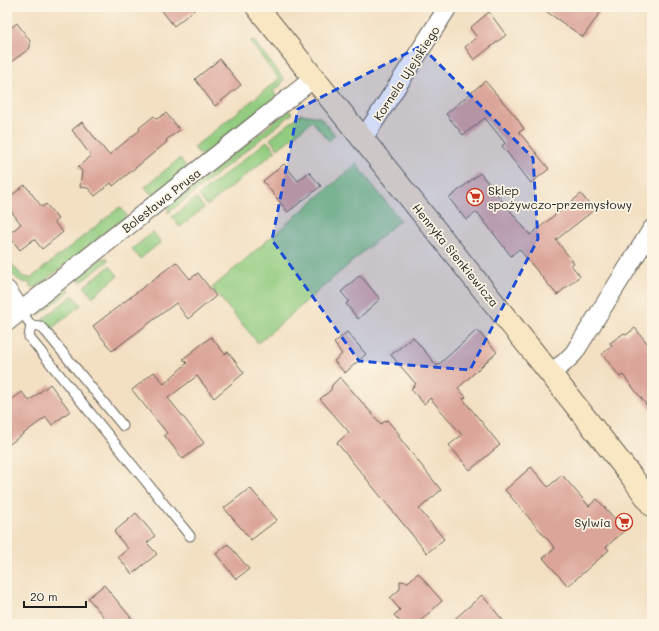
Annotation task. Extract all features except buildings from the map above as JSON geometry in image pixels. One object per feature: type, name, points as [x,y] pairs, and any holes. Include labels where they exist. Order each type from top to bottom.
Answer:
[{"type":"street","name":"Henryka Sienkiewicza","points":[[257,7],[632,477],[652,505]]},
{"type":"street","name":"Kornela Ujejskiego","points":[[363,139],[448,7]]},
{"type":"street","name":"Bolesława Prusa","points":[[7,322],[26,318],[314,78]]},
{"type":"street","points":[[550,374],[564,363],[576,349],[652,229]]},
{"type":"street","points":[[7,290],[26,318]]},
{"type":"lane","points":[[26,318],[40,326],[46,332],[123,426]]},
{"type":"lane","points":[[26,318],[29,337],[190,536]]},
{"type":"highlighted area","points":[[421,46],[533,158],[538,239],[470,370],[359,361],[272,240],[298,109]]},
{"type":"green space","points":[[253,40],[284,79],[280,86],[273,91],[277,97],[205,155],[199,154],[194,147],[279,79],[250,42]]},
{"type":"green space","points":[[289,110],[292,114],[168,213],[168,206]]},
{"type":"green space","points":[[301,114],[320,117],[335,135],[329,141],[312,121],[278,149],[270,139]]},
{"type":"green space","points":[[267,141],[276,151],[207,206],[199,195]]},
{"type":"green space","points":[[180,158],[185,165],[186,170],[155,195],[150,193],[145,187]]},
{"type":"green space","points":[[356,164],[400,220],[258,343],[212,288]]},
{"type":"green space","points":[[196,198],[204,208],[180,227],[172,217]]},
{"type":"green space","points":[[120,207],[127,216],[37,287],[30,288],[30,283],[23,282],[14,276],[7,268],[7,259],[23,277],[31,278]]},
{"type":"green space","points":[[153,232],[161,242],[140,259],[132,249]]},
{"type":"green space","points":[[102,258],[107,258],[108,261],[81,282],[79,280],[80,276]]},
{"type":"green space","points":[[110,266],[118,276],[92,297],[84,286]]},
{"type":"green space","points":[[64,289],[68,289],[70,291],[39,315],[39,308]]},
{"type":"green space","points":[[73,295],[81,305],[51,329],[43,319]]},
{"type":"place","name":"Sklep spożywczo-przemysłowy","points":[[475,197]]},
{"type":"place","name":"Sylwia","points":[[624,522]]}]
